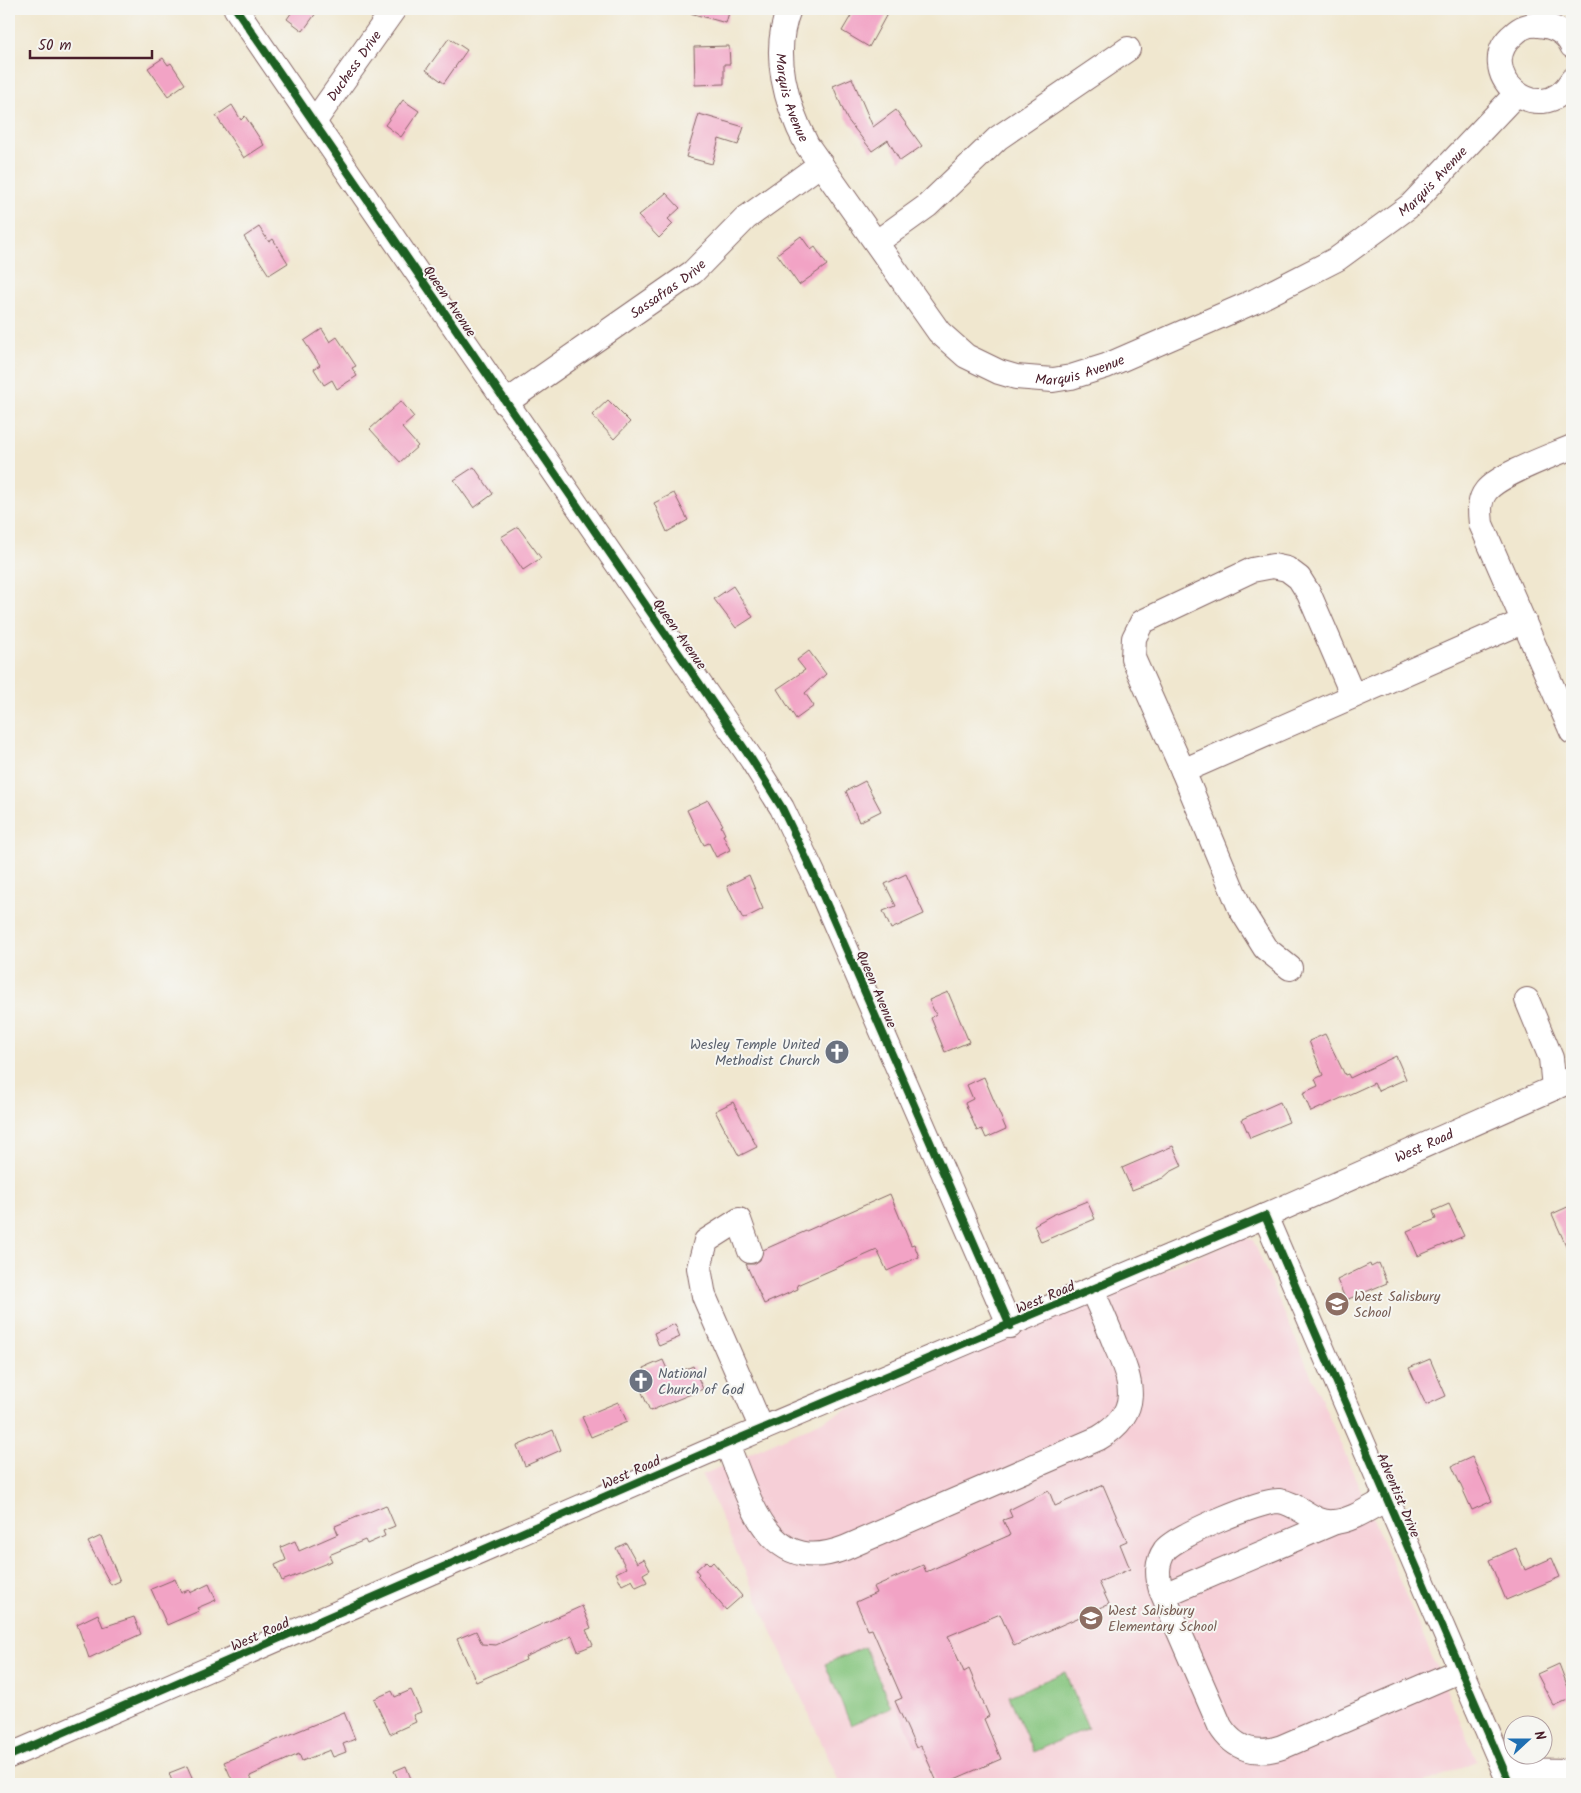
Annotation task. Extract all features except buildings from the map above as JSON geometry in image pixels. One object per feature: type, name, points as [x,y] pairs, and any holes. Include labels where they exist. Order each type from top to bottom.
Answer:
[{"type":"street","name":"Queen Avenue","points":[[236,9],[752,760],[782,808],[814,875],[1010,1326]]},
{"type":"street","name":"Duchess Drive","points":[[314,122],[394,9]]},
{"type":"street","name":"Marquis Avenue","points":[[789,9],[782,38],[782,57],[787,97],[794,120],[821,164],[928,317],[952,345],[966,356],[999,372],[1016,377],[1053,380],[1071,378],[1106,366],[1255,302],[1337,259],[1411,205],[1516,94]]},
{"type":"street","points":[[1569,33],[1535,24],[1520,29],[1510,37],[1503,48],[1500,62],[1503,78],[1516,94],[1526,99],[1538,101],[1554,98],[1571,87]]},
{"type":"street","points":[[877,242],[927,206],[998,138],[1128,49]]},
{"type":"street","name":"Sassafras Drive","points":[[505,403],[693,272],[746,218],[821,164]]},
{"type":"street","points":[[1572,447],[1499,481],[1486,491],[1480,506],[1481,524],[1572,732]]},
{"type":"street","points":[[1290,968],[1265,948],[1240,908],[1132,658],[1134,638],[1142,622],[1252,570],[1273,566],[1287,568],[1299,578],[1309,594],[1354,696]]},
{"type":"street","points":[[1182,771],[1524,621]]},
{"type":"street","points":[[1526,1000],[1563,1084]]},
{"type":"street","name":"West Road","points":[[13,1747],[762,1429],[1010,1326],[1563,1084]]},
{"type":"street","name":"Adventist Drive","points":[[1265,1216],[1507,1777]]},
{"type":"street","points":[[750,1251],[739,1220],[706,1241],[699,1268],[704,1296],[762,1429]]},
{"type":"street","points":[[727,1444],[762,1525],[779,1544],[797,1552],[820,1555],[845,1548],[1099,1438],[1114,1427],[1127,1409],[1131,1385],[1092,1290]]},
{"type":"street","points":[[1164,1595],[1387,1499]]},
{"type":"street","points":[[1335,1522],[1316,1519],[1280,1501],[1260,1504],[1180,1538],[1164,1552],[1158,1569],[1158,1580],[1220,1726],[1233,1742],[1251,1751],[1261,1752],[1282,1747],[1461,1670]]},
{"type":"street","points":[[1507,1777],[1572,1771]]},
{"type":"shaded area","name":"West Salisbury Elementary School","points":[[1243,1237],[1253,1240],[1477,1761],[1422,1784],[840,1784],[702,1475],[1039,1323]]},
{"type":"green space","points":[[865,1647],[891,1707],[851,1725],[825,1664]]},
{"type":"green space","points":[[1065,1672],[1088,1728],[1033,1752],[1009,1696]]},
{"type":"cycle path","points":[[236,9],[752,760],[782,808],[814,875],[1010,1326]]},
{"type":"cycle path","points":[[9,1756],[705,1453],[1265,1216],[1510,1784]]},
{"type":"place","name":"Wesley Temple United Methodist Church","points":[[837,1052]]},
{"type":"place","name":"West Salisbury School","points":[[1337,1304]]},
{"type":"place","name":"National Church of God","points":[[641,1381]]},
{"type":"place","name":"West Salisbury Elementary School","points":[[1091,1618]]}]
